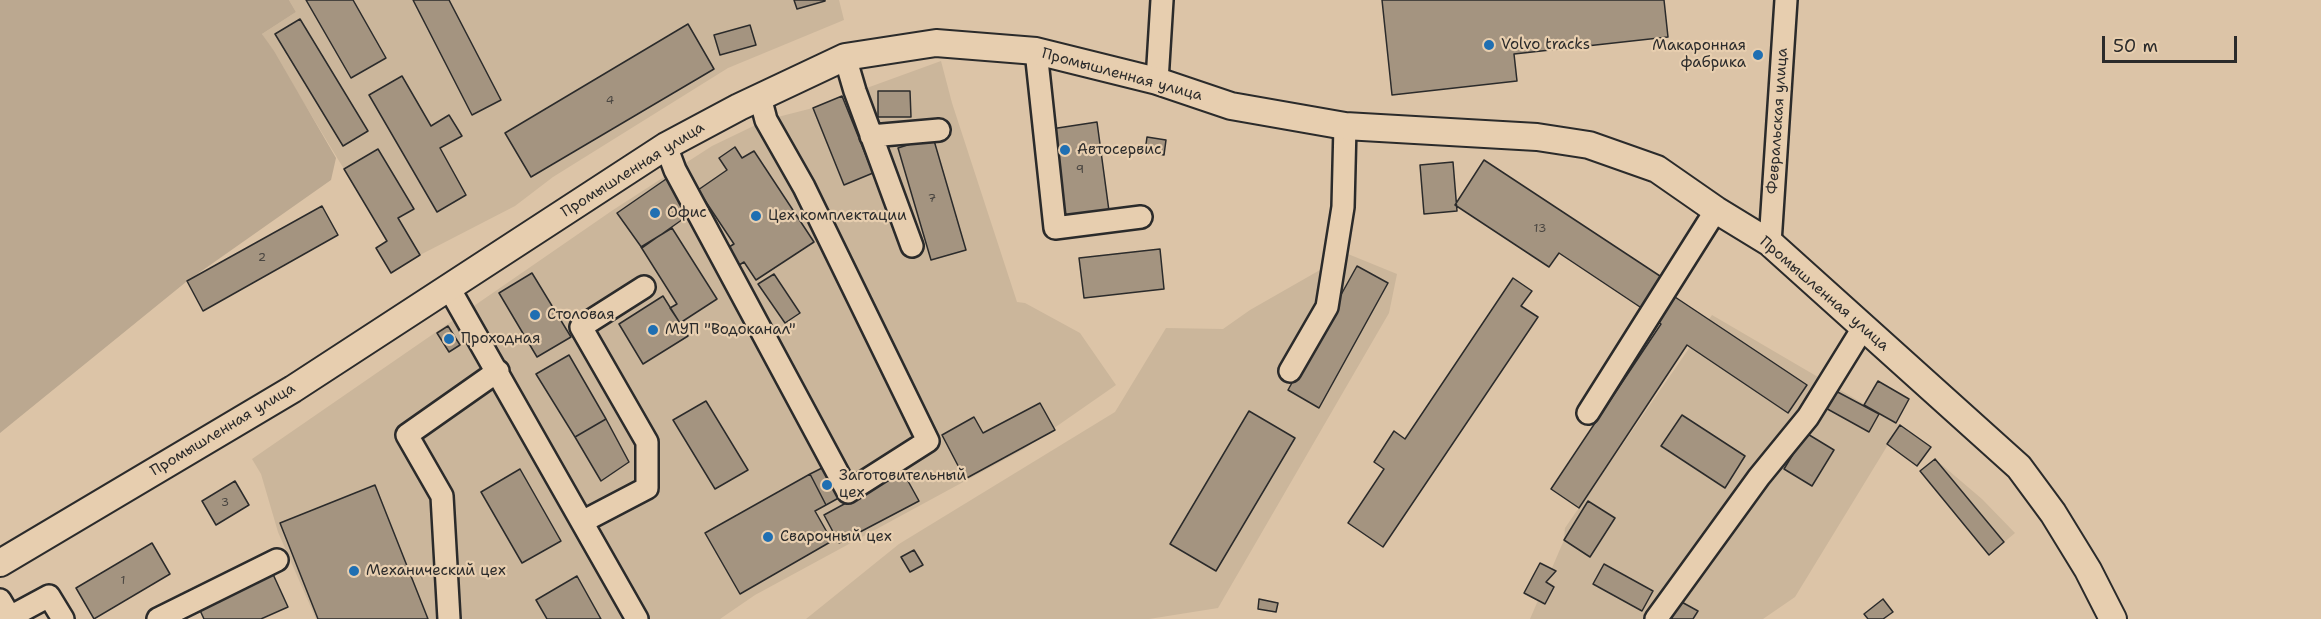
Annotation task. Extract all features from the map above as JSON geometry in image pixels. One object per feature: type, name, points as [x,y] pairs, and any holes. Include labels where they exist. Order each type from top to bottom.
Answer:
[{"type":"main road","name":"Промышленная улица","points":[[0,563],[293,389],[666,146],[760,96],[845,57],[936,43],[1036,51],[1157,81],[1231,106],[1345,126],[1537,137],[1589,146],[1657,169],[1716,210],[1770,243],[2019,467],[2054,513],[2088,570],[2113,619]]},
{"type":"street","points":[[1157,81],[1161,0]]},
{"type":"street","name":"Февральская улица","points":[[1770,243],[1785,0]]},
{"type":"street","points":[[1036,51],[1054,228],[1141,217]]},
{"type":"street","points":[[845,57],[912,246]]},
{"type":"street","points":[[666,146],[675,170],[848,492],[928,441],[804,187],[766,120],[760,96]]},
{"type":"street","points":[[1290,371],[1327,307],[1343,207],[1345,126]]},
{"type":"street","points":[[872,136],[939,130]]},
{"type":"street","points":[[1588,413],[1716,210]]},
{"type":"street","points":[[582,522],[647,488],[647,442],[581,327],[644,287]]},
{"type":"street","points":[[449,288],[637,619]]},
{"type":"street","points":[[1656,619],[1759,477],[1808,417],[1863,328]]},
{"type":"street","points":[[449,619],[442,496],[407,435],[498,371]]},
{"type":"street","points":[[158,619],[277,560]]},
{"type":"street","points":[[0,600],[10,617],[49,596],[63,619]]},
{"type":"shaded area","points":[[0,0],[289,0],[296,12],[262,34],[336,158],[331,180],[186,282],[0,433]]},
{"type":"shaded area","points":[[289,0],[839,0],[844,20],[728,68],[553,177],[515,206],[420,255],[391,273],[376,248],[387,240],[262,34],[296,12]]},
{"type":"shaded area","points":[[941,61],[952,103],[1017,302],[1025,303],[1080,333],[1116,385],[1024,449],[755,595],[720,619],[316,619],[278,532],[261,474],[252,459],[613,210],[712,146],[766,120],[809,109]]},
{"type":"shaded area","points":[[1348,254],[1397,274],[1389,313],[1218,608],[1149,619],[806,619],[899,544],[1115,412],[1166,328],[1223,329],[1250,310]]},
{"type":"shaded area","points":[[1712,315],[1900,425],[1795,597],[1763,619],[1530,619],[1564,540],[1565,528]]},
{"type":"shaded area","points":[[1935,459],[1982,499],[2015,533],[1989,555],[1920,471]]},
{"type":"building","points":[[306,0],[353,0],[386,58],[351,78]]},
{"type":"building","points":[[413,0],[449,0],[501,100],[472,115]]},
{"type":"building","points":[[794,0],[825,0],[825,1],[797,9]]},
{"type":"building","name":"Volvo tracks","points":[[1382,0],[1664,0],[1668,37],[1514,54],[1517,81],[1392,95]]},
{"type":"building","points":[[300,19],[368,131],[343,146],[275,34]]},
{"type":"building","points":[[688,24],[714,69],[531,177],[505,133]]},
{"type":"building","points":[[750,25],[756,45],[720,55],[714,35]]},
{"type":"building","points":[[402,76],[431,126],[449,115],[462,136],[440,148],[466,195],[437,212],[369,95]]},
{"type":"building","points":[[878,91],[910,91],[911,117],[878,117]]},
{"type":"building","points":[[842,96],[873,173],[844,185],[813,108]]},
{"type":"building","points":[[1097,122],[1109,211],[1063,217],[1051,129]]},
{"type":"building","points":[[933,137],[966,250],[931,260],[898,148]]},
{"type":"building","points":[[1147,137],[1166,140],[1164,155],[1145,152]]},
{"type":"building","name":"Цех комплектации","points":[[735,147],[742,158],[754,151],[814,242],[756,280],[744,262],[736,267],[724,250],[734,244],[698,190],[727,170],[719,158]]},
{"type":"building","points":[[378,149],[414,209],[398,218],[420,255],[391,273],[376,248],[387,241],[344,169]]},
{"type":"building","points":[[1484,160],[1663,278],[1643,309],[1559,253],[1549,267],[1455,205]]},
{"type":"building","points":[[1453,162],[1457,211],[1424,214],[1420,165]]},
{"type":"building","name":"Офис","points":[[669,177],[693,212],[642,248],[617,213]]},
{"type":"building","points":[[322,206],[338,235],[203,311],[187,281]]},
{"type":"building","points":[[672,228],[717,299],[680,323],[670,308],[677,304],[641,247]]},
{"type":"building","points":[[1160,249],[1164,289],[1084,298],[1079,258]]},
{"type":"building","points":[[1357,266],[1388,283],[1319,408],[1288,390]]},
{"type":"building","name":"Столовая","points":[[532,273],[571,337],[537,357],[499,293]]},
{"type":"building","points":[[774,274],[800,313],[785,323],[758,284]]},
{"type":"building","points":[[1513,278],[1532,291],[1521,306],[1538,317],[1383,547],[1348,523],[1384,469],[1374,462],[1394,431],[1405,439]]},
{"type":"building","points":[[1666,291],[1807,385],[1788,413],[1687,345],[1579,508],[1551,489],[1661,324],[1650,316]]},
{"type":"building","name":"МУП \"Водоканал\"","points":[[663,296],[688,336],[643,364],[619,324]]},
{"type":"building","name":"Проходная","points":[[448,326],[460,345],[449,352],[437,333]]},
{"type":"building","points":[[569,355],[606,419],[575,437],[536,374]]},
{"type":"building","points":[[1878,381],[1909,399],[1896,423],[1864,405]]},
{"type":"building","points":[[1832,389],[1879,414],[1869,432],[1822,406]]},
{"type":"building","points":[[706,401],[748,470],[715,489],[673,420]]},
{"type":"building","points":[[1040,403],[1055,430],[965,479],[942,435],[974,417],[983,433]]},
{"type":"building","points":[[1249,411],[1295,438],[1216,571],[1170,544]]},
{"type":"building","points":[[1682,415],[1745,456],[1725,488],[1661,446]]},
{"type":"building","points":[[606,419],[629,462],[601,481],[575,437]]},
{"type":"building","points":[[1900,425],[1931,447],[1917,466],[1887,444]]},
{"type":"building","points":[[1806,433],[1834,450],[1812,486],[1784,469]]},
{"type":"building","points":[[1935,459],[2004,542],[1989,555],[1920,471]]},
{"type":"building","name":"Заготовительный цех","points":[[828,465],[844,495],[826,505],[810,474]]},
{"type":"building","points":[[520,469],[561,541],[522,563],[481,492]]},
{"type":"building","points":[[903,472],[919,501],[839,543],[824,515]]},
{"type":"building","name":"Сварочный цех","points":[[810,474],[826,505],[815,511],[832,541],[740,594],[705,533]]},
{"type":"building","points":[[235,481],[249,505],[216,525],[202,501]]},
{"type":"building","name":"Механический цех","points":[[375,485],[428,619],[318,619],[280,523]]},
{"type":"building","points":[[1588,501],[1615,518],[1590,557],[1564,540]]},
{"type":"building","points":[[152,543],[170,574],[94,619],[76,588]]},
{"type":"building","points":[[914,550],[923,565],[910,572],[901,557]]},
{"type":"building","points":[[1540,563],[1556,571],[1546,582],[1554,587],[1545,604],[1524,593]]},
{"type":"building","points":[[1604,564],[1653,591],[1642,611],[1593,584]]},
{"type":"building","points":[[272,572],[288,607],[261,619],[204,619],[198,606]]},
{"type":"building","points":[[577,576],[601,619],[547,619],[536,600]]},
{"type":"building","points":[[1259,599],[1278,603],[1276,612],[1258,609]]},
{"type":"building","points":[[1883,599],[1893,612],[1883,619],[1868,619],[1864,614]]},
{"type":"building","points":[[1678,600],[1698,611],[1693,619],[1673,619],[1669,616]]},
{"type":"place","name":"Volvo tracks","points":[[1489,45]]},
{"type":"place","name":"Макаронная фабрика","points":[[1758,55]]},
{"type":"place","name":"Автосервис","points":[[1065,150]]},
{"type":"place","name":"Офис","points":[[655,213]]},
{"type":"place","name":"Цех комплектации","points":[[756,216]]},
{"type":"place","name":"Столовая","points":[[535,315]]},
{"type":"place","name":"МУП \"Водоканал\"","points":[[653,330]]},
{"type":"place","name":"Проходная","points":[[449,339]]},
{"type":"place","name":"Заготовительный цех","points":[[827,485]]},
{"type":"place","name":"Сварочный цех","points":[[768,537]]},
{"type":"place","name":"Механический цех","points":[[354,571]]}]
